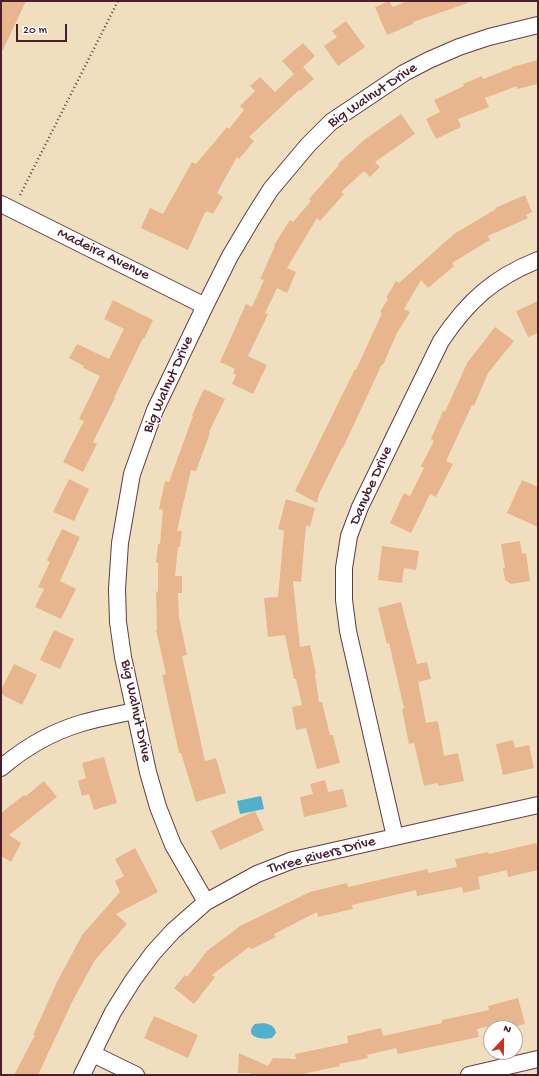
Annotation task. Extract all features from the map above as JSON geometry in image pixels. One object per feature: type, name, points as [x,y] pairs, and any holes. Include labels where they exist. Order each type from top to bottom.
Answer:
[{"type":"street","name":"Big Walnut Drive","points":[[206,902],[173,845],[158,808],[134,711],[123,657],[118,622],[117,589],[120,543],[132,474],[156,410],[205,306],[252,218],[271,190],[304,150],[331,122],[404,73],[429,60],[459,47],[489,37],[538,25]]},
{"type":"street","name":"Madeira Avenue","points":[[7,207],[205,306]]},
{"type":"street","name":"Danube Drive","points":[[395,837],[348,631],[344,600],[344,568],[349,536],[360,507],[441,341],[454,322],[469,304],[488,287],[507,275],[538,260]]},
{"type":"street","points":[[1,768],[18,754],[40,740],[82,723],[134,711]]},
{"type":"street","name":"Three Rivers Drive","points":[[82,1075],[113,1012],[133,980],[153,953],[173,931],[206,902],[257,874],[293,860],[538,805]]},
{"type":"street","points":[[92,1054],[136,1075]]},
{"type":"street","points":[[469,1075],[538,1059]]},
{"type":"path","points":[[7,207],[118,1]]},
{"type":"water","points":[[261,796],[264,809],[240,814],[237,801]]},
{"type":"water","points":[[265,1023],[271,1025],[276,1033],[272,1038],[264,1039],[256,1037],[251,1033],[252,1027],[255,1024]]},
{"type":"building","points":[[1,1],[26,1],[1,54]]},
{"type":"building","points":[[389,1],[393,7],[407,1],[467,1],[468,3],[413,22],[413,24],[387,35],[375,7]]},
{"type":"building","points":[[346,21],[365,47],[338,66],[324,46],[337,37],[332,31]]},
{"type":"building","points":[[303,43],[315,56],[303,67],[314,79],[300,91],[299,90],[249,137],[254,141],[239,159],[237,157],[217,193],[223,197],[213,214],[207,211],[206,213],[205,212],[188,250],[141,228],[150,208],[163,214],[192,162],[196,164],[227,127],[229,129],[244,110],[240,106],[255,91],[250,86],[260,77],[275,92],[294,74],[282,61]]},
{"type":"building","points":[[538,60],[538,84],[517,89],[517,86],[485,98],[489,107],[458,119],[461,127],[436,139],[426,119],[440,112],[434,100],[464,86],[463,84],[482,76],[483,79],[512,67]]},
{"type":"building","points":[[401,114],[415,134],[375,162],[380,167],[370,177],[364,171],[341,192],[344,194],[320,221],[317,218],[287,268],[296,272],[287,293],[277,288],[265,313],[268,314],[248,356],[267,365],[253,394],[232,384],[236,375],[233,373],[235,369],[220,362],[246,304],[252,307],[264,280],[260,279],[275,246],[274,245],[290,220],[293,222],[311,201],[309,199],[339,165],[338,164],[364,140]]},
{"type":"building","points":[[525,195],[532,212],[526,215],[528,218],[488,236],[490,240],[452,263],[454,266],[428,288],[421,280],[404,309],[410,312],[397,333],[343,448],[319,494],[317,503],[295,491],[355,369],[356,370],[382,313],[380,312],[388,299],[386,298],[396,281],[399,283],[454,234],[496,209],[495,208]]},
{"type":"building","points":[[113,300],[153,320],[93,442],[97,444],[83,472],[63,462],[84,421],[79,419],[100,376],[83,368],[84,366],[69,358],[77,344],[109,359],[124,329],[104,319]]},
{"type":"building","points":[[538,301],[538,333],[528,337],[516,311]]},
{"type":"building","points":[[495,327],[514,341],[488,373],[474,406],[472,405],[446,461],[453,464],[436,497],[430,494],[411,533],[390,523],[404,493],[410,496],[424,468],[421,466],[434,441],[431,439],[467,363]]},
{"type":"building","points":[[204,389],[225,399],[209,432],[210,433],[196,471],[191,470],[177,531],[182,531],[180,547],[178,547],[175,576],[182,576],[182,593],[178,593],[179,617],[187,655],[182,656],[205,761],[216,758],[226,793],[196,802],[181,753],[179,753],[162,675],[166,674],[156,630],[158,563],[156,563],[158,544],[160,544],[163,510],[159,509],[165,481],[169,482],[193,416],[192,415]]},
{"type":"building","points":[[69,479],[89,489],[74,521],[53,512]]},
{"type":"building","points":[[522,480],[538,487],[538,527],[507,513]]},
{"type":"building","points":[[286,499],[315,508],[310,527],[306,525],[301,582],[293,581],[300,647],[310,645],[316,674],[319,702],[322,702],[330,735],[333,735],[340,763],[317,769],[306,728],[296,730],[292,707],[302,705],[296,679],[294,679],[285,635],[268,637],[264,598],[278,597],[284,531],[278,529]]},
{"type":"building","points":[[62,529],[80,537],[60,581],[76,589],[61,619],[35,607],[44,589],[38,587],[50,562],[47,560]]},
{"type":"building","points":[[520,541],[522,554],[526,553],[530,581],[511,584],[505,580],[503,568],[505,568],[501,544]]},
{"type":"building","points":[[382,546],[419,551],[416,570],[404,568],[402,583],[378,580]]},
{"type":"building","points":[[401,602],[417,664],[427,662],[431,679],[418,682],[426,723],[438,721],[444,756],[458,753],[464,781],[439,786],[437,783],[424,786],[414,743],[409,744],[402,709],[404,708],[389,643],[387,644],[378,608]]},
{"type":"building","points":[[54,630],[74,639],[60,669],[40,660]]},
{"type":"building","points":[[14,664],[37,675],[22,705],[1,694],[1,690]]},
{"type":"building","points":[[513,740],[515,748],[529,745],[534,768],[503,775],[496,744]]},
{"type":"building","points":[[104,757],[117,803],[94,810],[89,794],[82,796],[78,781],[86,778],[82,763]]},
{"type":"building","points":[[325,780],[328,792],[343,789],[347,807],[304,817],[300,797],[313,794],[310,784]]},
{"type":"building","points":[[44,781],[57,797],[9,835],[21,843],[11,862],[1,856],[1,813],[24,795],[26,796]]},
{"type":"building","points":[[255,811],[264,830],[220,850],[211,831]]},
{"type":"building","points":[[536,843],[538,851],[538,870],[508,877],[507,870],[478,877],[480,889],[463,893],[462,887],[417,896],[416,890],[352,905],[353,909],[318,917],[317,912],[274,934],[276,937],[252,949],[249,947],[212,975],[215,977],[194,1004],[174,988],[185,975],[187,977],[207,951],[240,926],[310,892],[347,883],[348,887],[428,869],[428,873],[457,867],[455,859],[488,852],[489,854]]},
{"type":"building","points":[[135,848],[158,892],[116,914],[127,924],[95,960],[73,1000],[38,1075],[14,1075],[35,1035],[33,1035],[57,982],[82,935],[120,892],[115,881],[124,876],[115,859]]},
{"type":"building","points":[[518,998],[525,1024],[523,1024],[523,1020],[483,1020],[483,1028],[477,1029],[479,1037],[398,1054],[396,1048],[367,1055],[368,1058],[339,1064],[340,1066],[298,1075],[251,1075],[251,1073],[238,1073],[239,1053],[268,1066],[273,1058],[296,1059],[295,1054],[348,1043],[347,1036],[381,1028],[383,1036],[442,1023],[442,1020],[489,1010],[488,1006]]},
{"type":"building","points":[[154,1016],[198,1035],[188,1058],[144,1038]]}]
